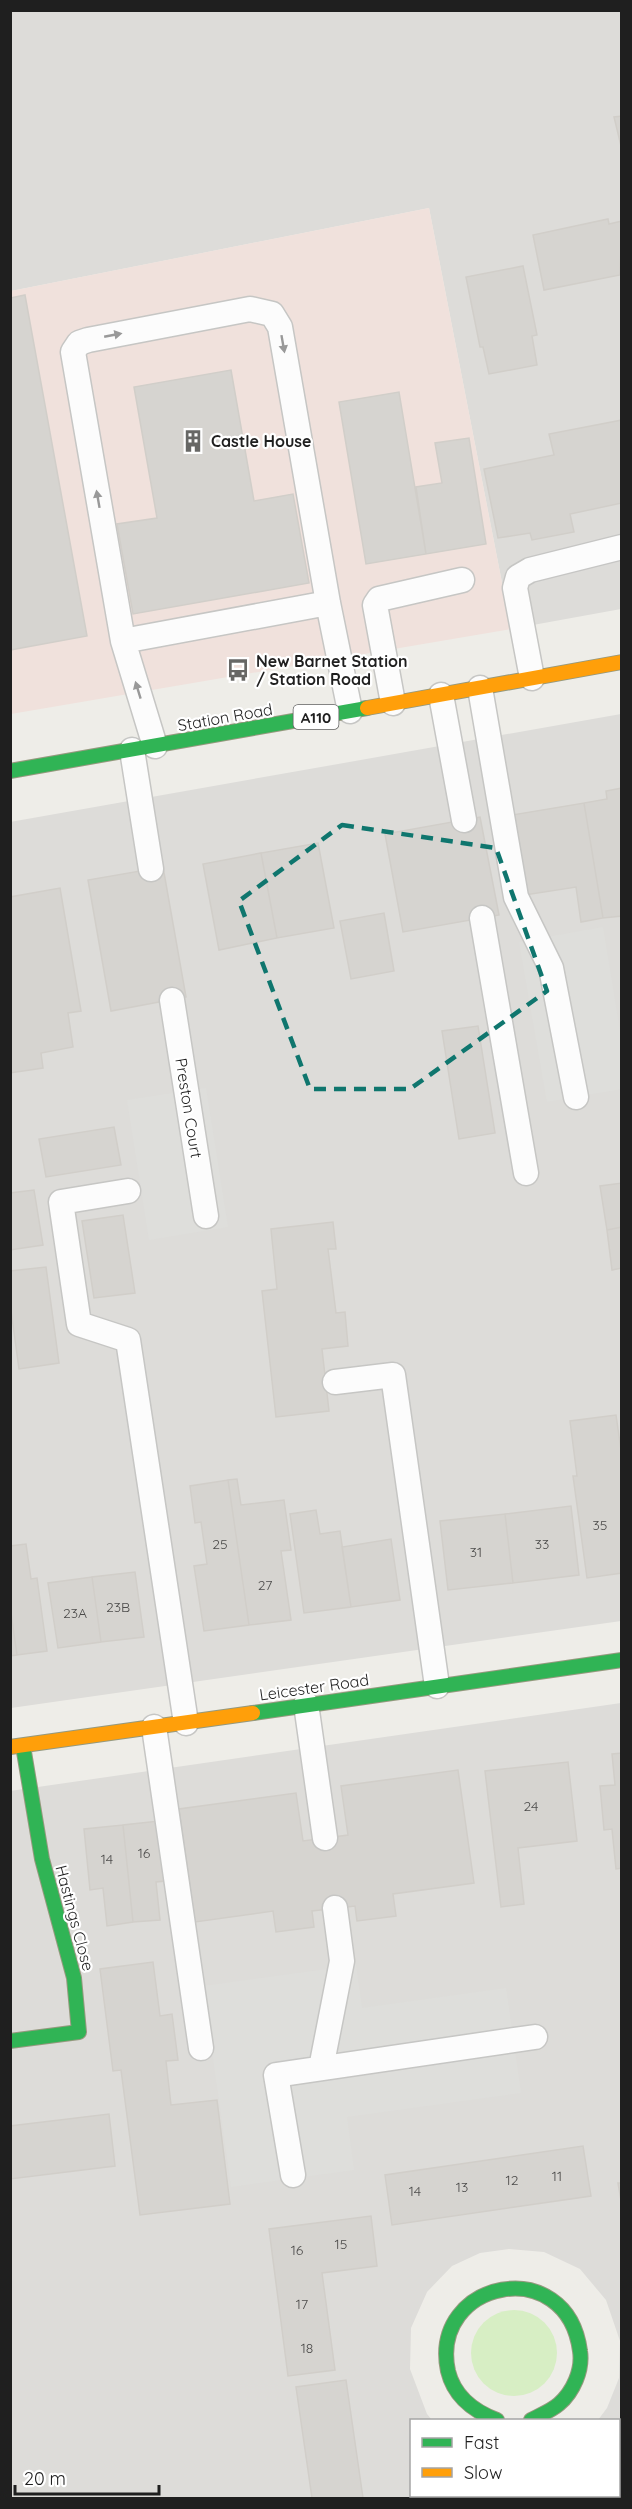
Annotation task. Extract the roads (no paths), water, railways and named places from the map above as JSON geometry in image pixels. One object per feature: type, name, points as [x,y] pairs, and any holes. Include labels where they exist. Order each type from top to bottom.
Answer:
[{"type":"street","name":"Station Road","points":[[10,771],[621,662]]},
{"type":"street","name":"Leicester Road","points":[[17,1747],[621,1660]]},
{"type":"street","name":"Hastings Close","points":[[10,2041],[79,2032],[74,1978],[42,1859],[17,1747]]},
{"type":"street","points":[[491,2419],[466,2404],[453,2386],[447,2365],[446,2344],[453,2324],[466,2307],[483,2294],[504,2288],[527,2289],[550,2297],[567,2313],[579,2333],[582,2356],[578,2380],[566,2400],[547,2415],[536,2419]]},
{"type":"lane","points":[[151,869],[144,748],[73,352],[79,343],[238,311],[262,310],[272,314],[280,327],[328,603],[350,711]]},
{"type":"lane","points":[[532,678],[515,588],[518,577],[530,570],[621,548]]},
{"type":"lane","points":[[393,703],[375,605],[379,599],[462,580]]},
{"type":"lane","points":[[123,641],[328,603]]},
{"type":"lane","points":[[480,688],[516,897],[551,968],[576,1097]]},
{"type":"lane","points":[[441,695],[464,819]]},
{"type":"lane","points":[[482,918],[526,1173]]},
{"type":"lane","name":"Preston Court","points":[[172,1000],[206,1216]]},
{"type":"lane","points":[[128,1191],[61,1202],[79,1324],[128,1340],[186,1723]]},
{"type":"lane","points":[[335,1382],[393,1375],[437,1686]]},
{"type":"lane","points":[[306,1704],[325,1838]]},
{"type":"lane","points":[[154,1727],[201,2048]]},
{"type":"lane","points":[[321,2068],[342,1961],[335,1908]]},
{"type":"lane","points":[[293,2175],[276,2074],[535,2037]]},
{"type":"place","name":"Castle House","points":[[193,441]]},
{"type":"place","name":"New Barnet Station / Station Road","points":[[238,670]]}]
